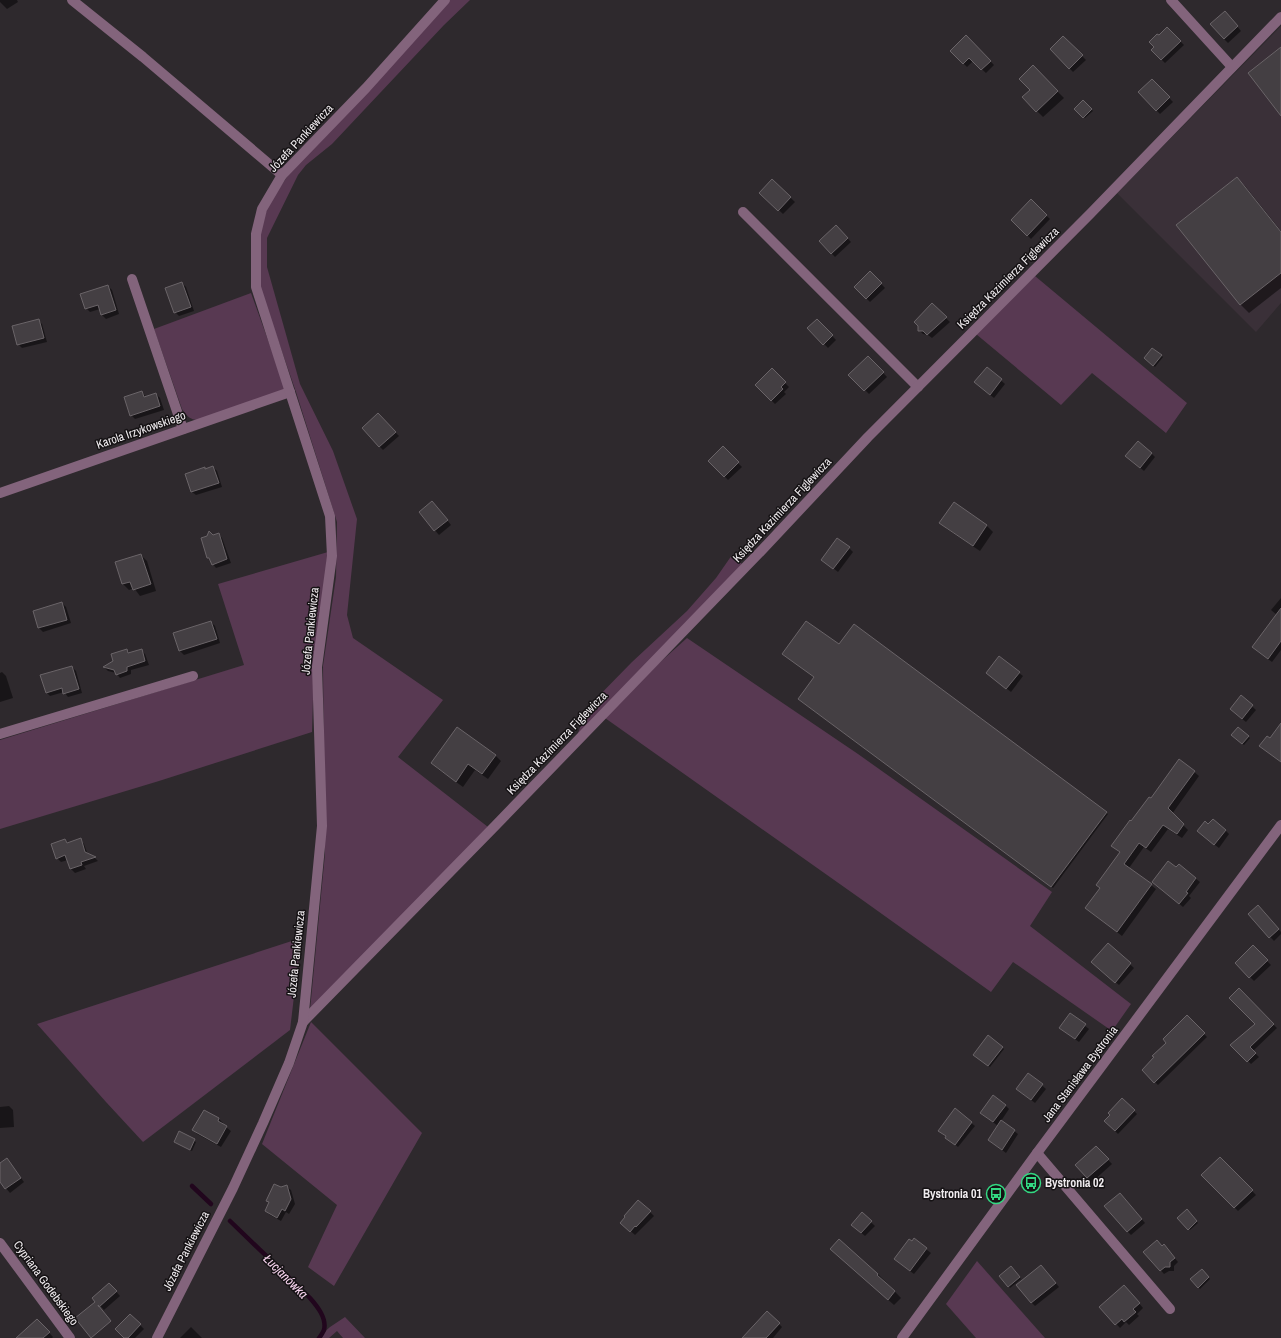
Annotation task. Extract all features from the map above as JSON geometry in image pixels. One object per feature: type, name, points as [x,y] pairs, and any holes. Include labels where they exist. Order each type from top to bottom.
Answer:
[{"type":"street","points":[[72,0],[282,175]]},
{"type":"street","name":"Józefa Pankiewicza","points":[[157,1338],[233,1188],[264,1123],[289,1063],[303,1022],[322,826],[317,667],[332,556],[330,516],[256,287],[256,234],[262,209],[282,175],[366,88],[445,0]]},
{"type":"street","points":[[1171,0],[1232,67]]},
{"type":"street","name":"Księdza Kazimierza Figlewicza","points":[[303,1022],[762,550],[868,437],[1090,214],[1281,16]]},
{"type":"street","points":[[742,212],[918,387]]},
{"type":"street","points":[[132,279],[184,429]]},
{"type":"street","name":"Karola Irzykowskiego","points":[[0,492],[290,392]]},
{"type":"street","points":[[0,734],[193,676]]},
{"type":"street","name":"Jana Stanisława Bystronia","points":[[902,1338],[1037,1153],[1281,826]]},
{"type":"street","points":[[1037,1153],[1170,1309]]},
{"type":"street","name":"Cypriana Godebskiego","points":[[0,1243],[70,1338]]},
{"type":"shaded area","points":[[448,0],[470,0],[444,25],[332,144],[306,165],[298,175],[267,238],[267,267],[300,384],[333,451],[357,519],[347,615],[353,638],[443,700],[398,757],[488,827],[310,1010],[325,854],[323,666],[336,577],[337,522],[296,392],[260,288],[260,233],[268,205],[291,171]]},
{"type":"shaded area","points":[[1281,26],[1281,303],[1256,332],[1117,193]]},
{"type":"shaded area","points":[[1035,276],[1187,403],[1166,433],[1092,373],[1061,405],[976,334]]},
{"type":"shaded area","points":[[251,293],[286,390],[195,420],[187,416],[182,409],[154,329]]},
{"type":"shaded area","points":[[328,552],[314,666],[312,732],[159,781],[0,829],[0,740],[244,665],[218,584]]},
{"type":"shaded area","points":[[732,555],[742,564],[577,736],[587,708],[632,662],[687,611],[716,578]]},
{"type":"shaded area","points":[[687,638],[858,754],[1052,892],[1030,926],[1131,1004],[1112,1031],[1013,962],[991,992],[605,718],[657,665]]},
{"type":"shaded area","points":[[301,938],[290,1030],[143,1142],[37,1024]]},
{"type":"shaded area","points":[[311,1022],[422,1133],[334,1286],[308,1267],[337,1205],[262,1144]]},
{"type":"shaded area","points":[[977,1261],[1045,1338],[976,1338],[946,1304]]},
{"type":"shaded area","points":[[345,1317],[365,1338],[343,1338],[337,1331],[329,1338],[318,1338],[330,1327]]},
{"type":"building","points":[[1225,11],[1238,26],[1224,39],[1210,24]]},
{"type":"building","points":[[1167,27],[1181,41],[1161,60],[1151,50],[1154,47],[1149,42]]},
{"type":"building","points":[[966,35],[991,61],[981,70],[969,58],[963,64],[950,51]]},
{"type":"building","points":[[1063,36],[1083,55],[1069,69],[1050,49]]},
{"type":"building","points":[[1281,47],[1281,116],[1248,73]]},
{"type":"building","points":[[1033,65],[1058,91],[1036,112],[1022,97],[1030,90],[1019,79]]},
{"type":"building","points":[[1152,79],[1170,97],[1156,111],[1138,92]]},
{"type":"building","points":[[1083,100],[1092,109],[1083,118],[1074,109]]},
{"type":"building","points":[[1237,177],[1281,232],[1281,273],[1240,305],[1176,225]]},
{"type":"building","points":[[772,179],[791,197],[778,211],[759,193]]},
{"type":"building","points":[[1031,199],[1047,215],[1027,236],[1011,220]]},
{"type":"building","points":[[836,225],[848,238],[831,254],[819,241]]},
{"type":"building","points":[[870,271],[882,283],[866,299],[854,287]]},
{"type":"building","points":[[182,282],[191,307],[174,313],[165,288]]},
{"type":"building","points":[[108,285],[116,310],[101,315],[98,305],[85,309],[80,294]]},
{"type":"building","points":[[932,303],[947,317],[927,335],[923,331],[918,331],[918,326],[914,322]]},
{"type":"building","points":[[39,319],[44,338],[17,345],[12,326]]},
{"type":"building","points":[[817,319],[833,335],[823,345],[807,328]]},
{"type":"building","points":[[1152,348],[1162,355],[1153,366],[1144,358]]},
{"type":"building","points":[[868,356],[884,372],[864,391],[848,375]]},
{"type":"building","points":[[987,367],[1002,379],[990,395],[974,382]]},
{"type":"building","points":[[772,368],[786,382],[781,387],[783,389],[771,401],[755,385]]},
{"type":"building","points":[[142,391],[144,397],[156,393],[160,406],[130,416],[124,397]]},
{"type":"building","points":[[378,413],[396,432],[379,447],[362,428]]},
{"type":"building","points":[[1138,441],[1152,453],[1140,468],[1125,456]]},
{"type":"building","points":[[723,446],[739,462],[724,477],[708,461]]},
{"type":"building","points":[[213,466],[219,483],[191,492],[185,474],[205,467],[205,469]]},
{"type":"building","points":[[432,501],[448,520],[434,531],[419,512]]},
{"type":"building","points":[[954,502],[987,525],[973,546],[939,523]]},
{"type":"building","points":[[209,531],[213,535],[219,533],[227,559],[212,565],[209,558],[207,558],[201,538],[207,536]]},
{"type":"building","points":[[837,538],[850,547],[833,569],[821,560]]},
{"type":"building","points":[[141,554],[151,584],[133,590],[130,582],[122,584],[115,562]]},
{"type":"building","points":[[62,602],[67,620],[38,628],[33,611]]},
{"type":"building","points":[[1281,608],[1281,641],[1268,659],[1252,647]]},
{"type":"building","points":[[211,621],[217,639],[179,651],[173,633]]},
{"type":"building","points":[[806,621],[839,644],[854,624],[1107,812],[1051,887],[798,699],[814,677],[782,654]]},
{"type":"building","points":[[127,649],[128,653],[142,649],[145,661],[127,667],[127,671],[116,675],[114,670],[103,667],[113,661],[111,654]]},
{"type":"building","points":[[999,656],[1020,672],[1006,689],[986,673]]},
{"type":"building","points":[[72,666],[79,689],[63,694],[62,688],[46,693],[40,675]]},
{"type":"building","points":[[1241,695],[1253,705],[1242,719],[1230,709]]},
{"type":"building","points":[[1281,723],[1281,762],[1259,746],[1267,736],[1270,738]]},
{"type":"building","points":[[457,727],[496,755],[482,774],[468,764],[456,782],[431,763]]},
{"type":"building","points":[[1238,727],[1249,736],[1242,744],[1231,735]]},
{"type":"building","points":[[1179,759],[1195,771],[1168,808],[1184,824],[1177,834],[1163,825],[1146,848],[1139,843],[1124,864],[1152,884],[1117,932],[1085,908],[1100,888],[1096,885],[1120,852],[1111,846],[1149,797],[1151,798]]},
{"type":"building","points":[[1213,819],[1226,830],[1214,845],[1197,831],[1205,821],[1208,824]]},
{"type":"building","points":[[81,838],[85,852],[96,857],[81,862],[82,865],[70,869],[65,855],[56,859],[51,844],[65,839],[67,843]]},
{"type":"building","points":[[1168,861],[1176,867],[1179,864],[1196,878],[1186,892],[1188,893],[1179,904],[1152,882]]},
{"type":"building","points":[[1258,905],[1279,929],[1269,938],[1248,914]]},
{"type":"building","points":[[1108,943],[1131,963],[1115,983],[1091,962]]},
{"type":"building","points":[[1253,945],[1268,960],[1249,978],[1235,963]]},
{"type":"building","points":[[1239,988],[1274,1024],[1250,1047],[1256,1053],[1247,1062],[1230,1045],[1255,1024],[1229,998]]},
{"type":"building","points":[[1070,1013],[1086,1024],[1075,1039],[1059,1028]]},
{"type":"building","points":[[1187,1015],[1205,1033],[1154,1083],[1142,1070],[1154,1057],[1152,1056],[1166,1043],[1163,1039]]},
{"type":"building","points":[[988,1035],[1003,1047],[988,1066],[973,1055]]},
{"type":"building","points":[[1028,1073],[1043,1084],[1031,1100],[1016,1089]]},
{"type":"building","points":[[993,1095],[1006,1105],[993,1122],[980,1113]]},
{"type":"building","points":[[1122,1098],[1135,1110],[1115,1131],[1104,1121],[1110,1115],[1108,1113]]},
{"type":"building","points":[[955,1108],[972,1122],[955,1145],[945,1138],[946,1136],[938,1131]]},
{"type":"building","points":[[204,1110],[219,1118],[218,1121],[227,1126],[217,1144],[192,1130]]},
{"type":"building","points":[[1001,1120],[1015,1130],[1002,1150],[988,1140]]},
{"type":"building","points":[[179,1131],[195,1139],[190,1150],[174,1142]]},
{"type":"building","points":[[1096,1146],[1109,1159],[1087,1178],[1075,1165]]},
{"type":"building","points":[[1220,1157],[1253,1190],[1234,1208],[1201,1175]]},
{"type":"building","points":[[7,1158],[21,1178],[5,1189],[0,1182],[0,1163]]},
{"type":"building","points":[[274,1184],[281,1187],[287,1185],[291,1199],[285,1211],[282,1209],[277,1218],[265,1211],[269,1202],[266,1201]]},
{"type":"building","points":[[1120,1193],[1142,1219],[1127,1232],[1104,1206]]},
{"type":"building","points":[[638,1200],[651,1211],[630,1232],[620,1223]]},
{"type":"building","points":[[1187,1209],[1197,1221],[1188,1230],[1177,1218]]},
{"type":"building","points":[[862,1212],[872,1221],[861,1233],[851,1225]]},
{"type":"building","points":[[914,1238],[927,1248],[910,1271],[894,1259],[909,1239],[912,1241]]},
{"type":"building","points":[[839,1239],[895,1291],[888,1300],[830,1249]]},
{"type":"building","points":[[1157,1240],[1162,1246],[1164,1244],[1175,1258],[1170,1262],[1170,1267],[1165,1267],[1160,1271],[1143,1252]]},
{"type":"building","points":[[1041,1265],[1056,1283],[1031,1303],[1016,1285]]},
{"type":"building","points":[[1011,1266],[1020,1277],[1008,1287],[999,1276]]},
{"type":"building","points":[[1202,1269],[1209,1277],[1198,1288],[1190,1279]]},
{"type":"building","points":[[109,1283],[117,1291],[99,1307],[111,1321],[91,1338],[75,1318],[95,1302],[92,1298]]},
{"type":"building","points":[[1124,1285],[1140,1303],[1133,1309],[1136,1312],[1124,1322],[1122,1319],[1115,1325],[1099,1307]]},
{"type":"building","points":[[767,1311],[780,1323],[766,1338],[742,1338]]},
{"type":"building","points":[[130,1314],[141,1324],[128,1338],[124,1338],[115,1329]]},
{"type":"building","points":[[37,1319],[50,1332],[43,1338],[16,1338]]},
{"type":"waterway","name":"Łucjanówka","points":[[192,1186],[211,1204]]},
{"type":"waterway","name":"Łucjanówka","points":[[230,1221],[316,1305],[321,1312],[325,1326],[319,1338]]},
{"type":"place","name":"Bystronia 02","points":[[1031,1183]]},
{"type":"place","name":"Bystronia 01","points":[[996,1194]]}]
